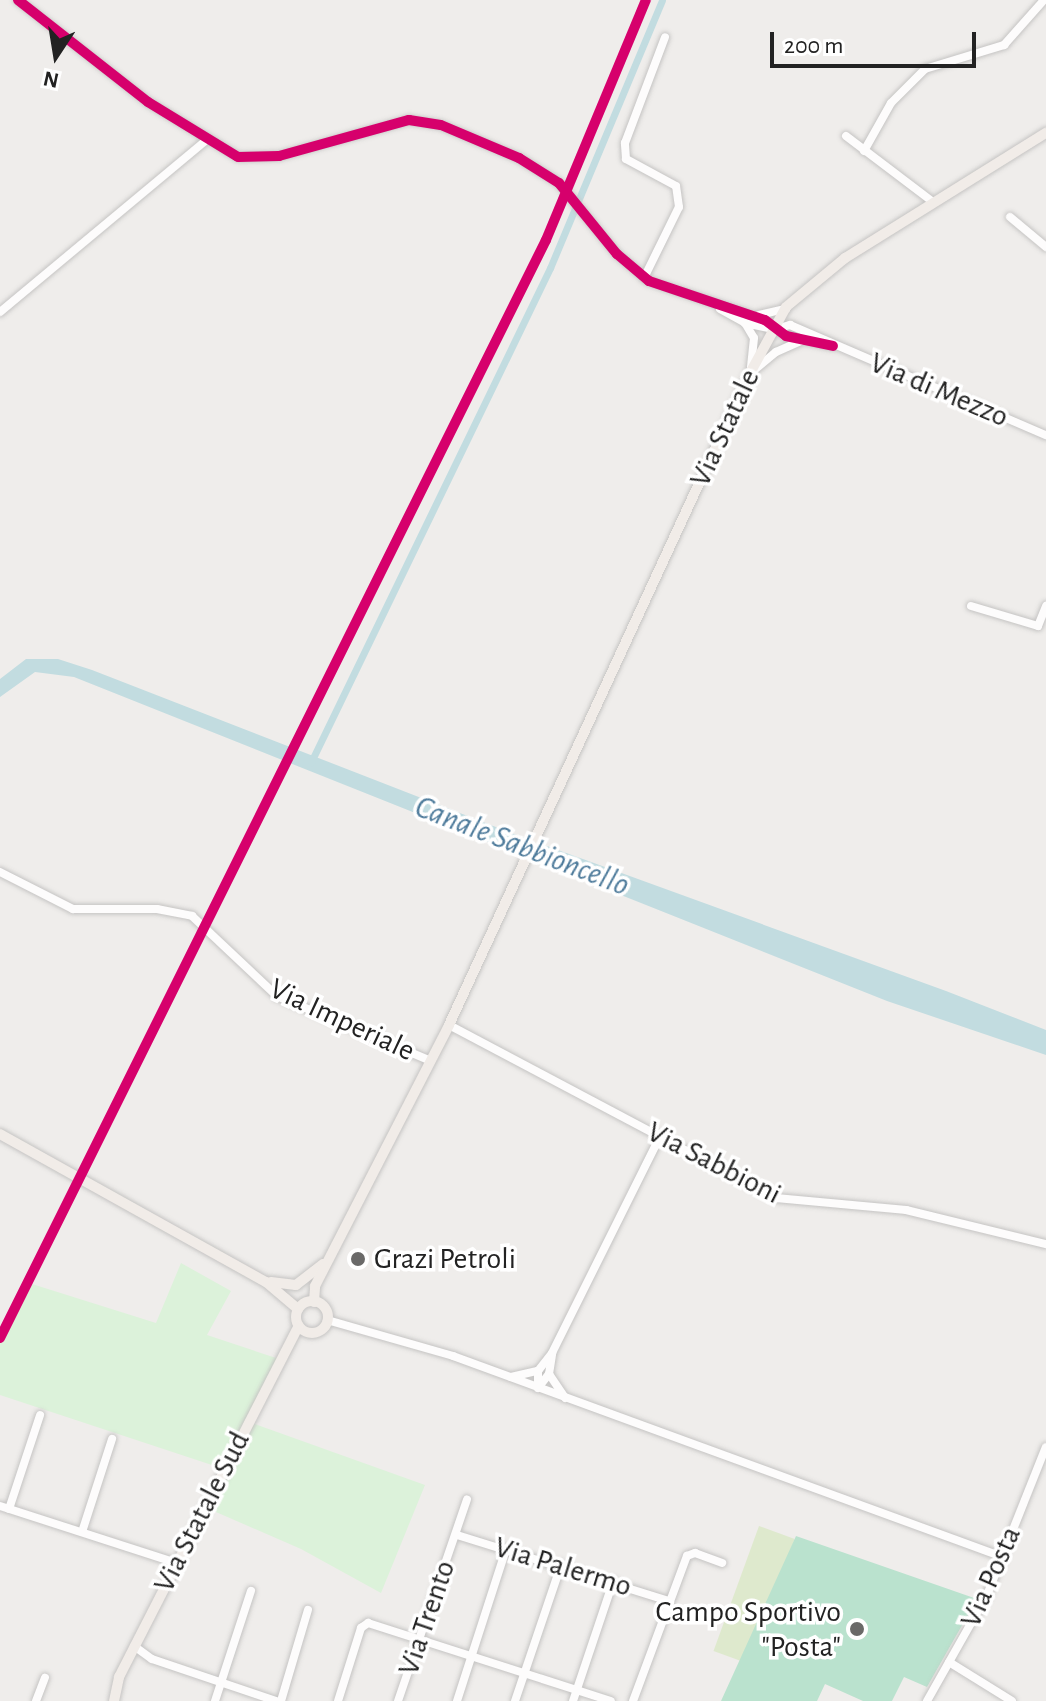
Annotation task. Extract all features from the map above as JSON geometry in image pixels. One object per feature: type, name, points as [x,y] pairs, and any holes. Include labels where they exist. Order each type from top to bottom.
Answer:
[{"type":"main road","name":"Via Statale","points":[[314,1302],[315,1286],[449,1025],[749,375],[786,307],[845,258],[1046,133]]},
{"type":"main road","points":[[0,1134],[266,1282],[298,1309],[299,1326],[313,1333],[327,1320],[325,1308],[314,1302],[298,1309]]},
{"type":"main road","points":[[266,1282],[301,1283],[336,1247]]},
{"type":"main road","name":"Via Statale Sud","points":[[114,1701],[134,1646],[299,1326]]},
{"type":"street","points":[[18,0],[148,102],[238,157],[258,160],[379,126],[430,123],[519,158],[567,191],[617,254],[644,278],[802,341],[833,346]]},
{"type":"street","points":[[864,151],[891,103],[925,69],[1004,45],[1044,0]]},
{"type":"street","points":[[644,278],[679,207],[676,186],[626,159],[625,143],[665,37]]},
{"type":"street","points":[[846,136],[933,202]]},
{"type":"street","points":[[0,312],[208,139]]},
{"type":"street","points":[[1010,217],[1046,247]]},
{"type":"street","points":[[748,319],[786,307],[790,325]]},
{"type":"street","points":[[748,319],[754,338],[749,375]]},
{"type":"street","points":[[775,329],[790,325],[833,346]]},
{"type":"street","points":[[749,375],[776,352],[802,341]]},
{"type":"street","name":"Via di Mezzo","points":[[833,346],[1046,435]]},
{"type":"street","points":[[971,606],[1038,626],[1046,606]]},
{"type":"street","name":"Via Imperiale","points":[[0,872],[49,901],[82,911],[157,909],[192,916],[277,996],[431,1061]]},
{"type":"street","name":"Via Sabbioni","points":[[449,1025],[784,1201],[906,1210],[1046,1244]]},
{"type":"street","points":[[538,1388],[538,1371],[552,1353],[660,1136]]},
{"type":"street","points":[[327,1320],[510,1377],[1003,1557]]},
{"type":"street","points":[[538,1388],[549,1374],[552,1353]]},
{"type":"street","points":[[510,1377],[538,1371]]},
{"type":"street","points":[[549,1374],[566,1399]]},
{"type":"street","points":[[40,1415],[5,1508],[177,1563]]},
{"type":"street","points":[[82,1532],[112,1439]]},
{"type":"street","name":"Via Posta","points":[[927,1701],[1003,1557],[1046,1447]]},
{"type":"street","name":"Via Trento","points":[[398,1701],[467,1499]]},
{"type":"street","name":"Via Palermo","points":[[457,1535],[669,1601]]},
{"type":"street","points":[[457,1701],[506,1549]]},
{"type":"street","points":[[633,1701],[689,1554],[722,1563]]},
{"type":"street","points":[[515,1701],[561,1565]]},
{"type":"street","points":[[573,1701],[613,1582]]},
{"type":"street","points":[[215,1701],[251,1591]]},
{"type":"street","points":[[134,1646],[152,1659],[278,1701],[308,1610]]},
{"type":"street","points":[[338,1701],[365,1624],[611,1701]]},
{"type":"street","points":[[129,1659],[152,1659]]},
{"type":"street","points":[[949,1662],[1012,1701]]},
{"type":"street","points":[[36,1701],[45,1678]]},
{"type":"green space","points":[[181,1263],[231,1291],[207,1335],[282,1360],[252,1423],[425,1485],[381,1593],[301,1549],[209,1509],[227,1470],[0,1395],[0,1342],[32,1284],[156,1323]]},
{"type":"green space","points":[[759,1526],[795,1539],[749,1664],[714,1651]]},
{"type":"green space","name":"Campo Sportivo \"Posta\"","points":[[796,1536],[977,1599],[927,1687],[904,1677],[892,1701],[863,1701],[825,1684],[817,1701],[721,1701]]},
{"type":"water","name":"Canale Sabbioncello","points":[[26,659],[58,659],[92,670],[514,834],[946,991],[1046,1030],[1046,1055],[887,1001],[74,677],[35,672],[0,697],[0,679]]},
{"type":"waterway","points":[[311,762],[550,268],[662,0]]},
{"type":"cycle path","points":[[18,0],[148,102],[238,157],[279,156],[409,120],[441,125],[519,158],[559,183],[617,254],[649,281],[765,320],[786,336],[833,346]]},
{"type":"cycle path","points":[[0,1338],[546,240],[646,0]]},
{"type":"place","name":"Grazi Petroli","points":[[358,1259]]},
{"type":"place","name":"Campo Sportivo \"Posta\"","points":[[857,1629]]}]
